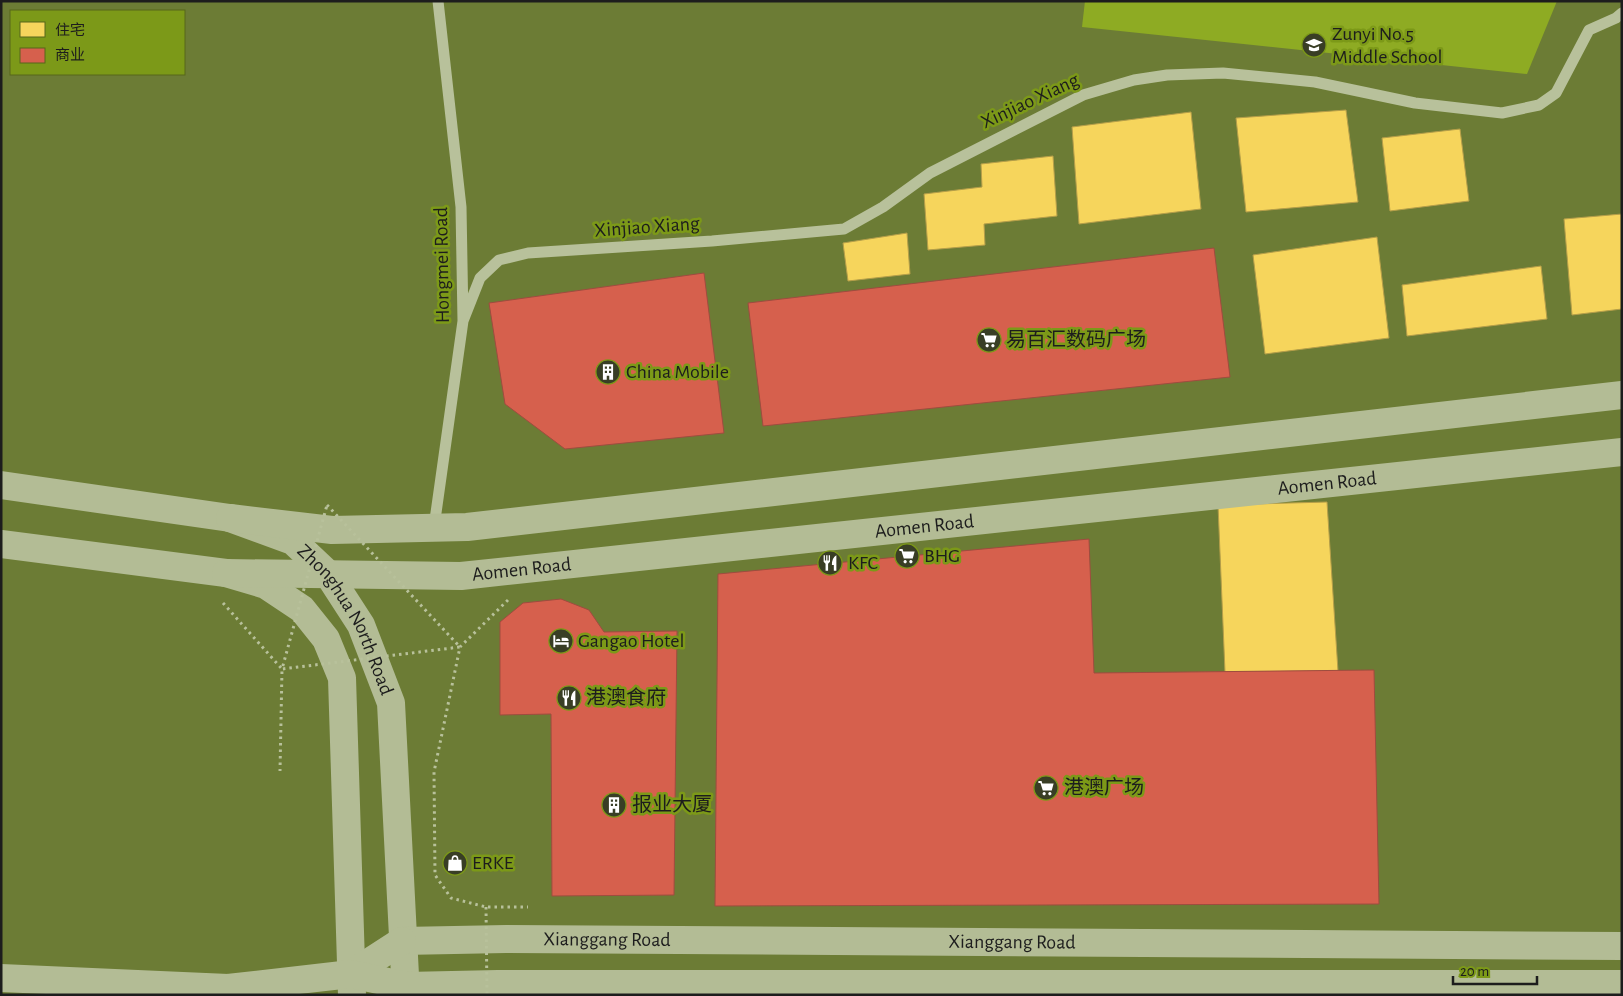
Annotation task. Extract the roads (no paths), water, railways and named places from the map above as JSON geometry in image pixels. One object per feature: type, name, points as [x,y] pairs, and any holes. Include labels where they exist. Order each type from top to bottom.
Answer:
[{"type":"main road","points":[[230,518],[332,530],[467,527],[1622,395]]},
{"type":"main road","name":"Aomen Road","points":[[226,572],[460,576],[1622,452]]},
{"type":"main road","name":"Zhonghua North Road","points":[[1,485],[230,518],[294,541],[328,574],[361,625],[391,703],[406,990]]},
{"type":"main road","name":"Zhonghua North Road","points":[[1,544],[226,572],[266,585],[302,609],[326,639],[342,678],[352,984]]},
{"type":"main road","name":"Xianggang Road","points":[[402,941],[516,939],[1622,946]]},
{"type":"main road","points":[[1,978],[228,988],[352,984],[402,941]]},
{"type":"main road","name":"Xianggang Road","points":[[352,984],[406,990],[498,984],[1622,984]]},
{"type":"lane","name":"Hongmei Road","points":[[434,527],[463,321],[460,208],[438,1]]},
{"type":"lane","name":"Xinjiao Xiang","points":[[463,321],[480,278],[499,260],[528,254],[712,242],[844,229],[883,207],[930,173],[985,143],[1083,95],[1134,80],[1167,75],[1224,73],[1315,82],[1443,107],[1502,113],[1539,105],[1556,93],[1589,30],[1616,18],[1622,13]]},
{"type":"place","name":"Zunyi No.5 Middle School","points":[[1314,45]]},
{"type":"place","name":"易百汇数码广场","points":[[989,340]]},
{"type":"place","name":"China Mobile","points":[[608,372]]},
{"type":"place","name":"BHG","points":[[907,556]]},
{"type":"place","name":"KFC","points":[[830,563]]},
{"type":"place","name":"Gangao Hotel","points":[[561,641]]},
{"type":"place","name":"港澳食府","points":[[569,698]]},
{"type":"place","name":"港澳广场","points":[[1046,788]]},
{"type":"place","name":"报业大厦","points":[[614,805]]},
{"type":"place","name":"ERKE","points":[[455,863]]}]
